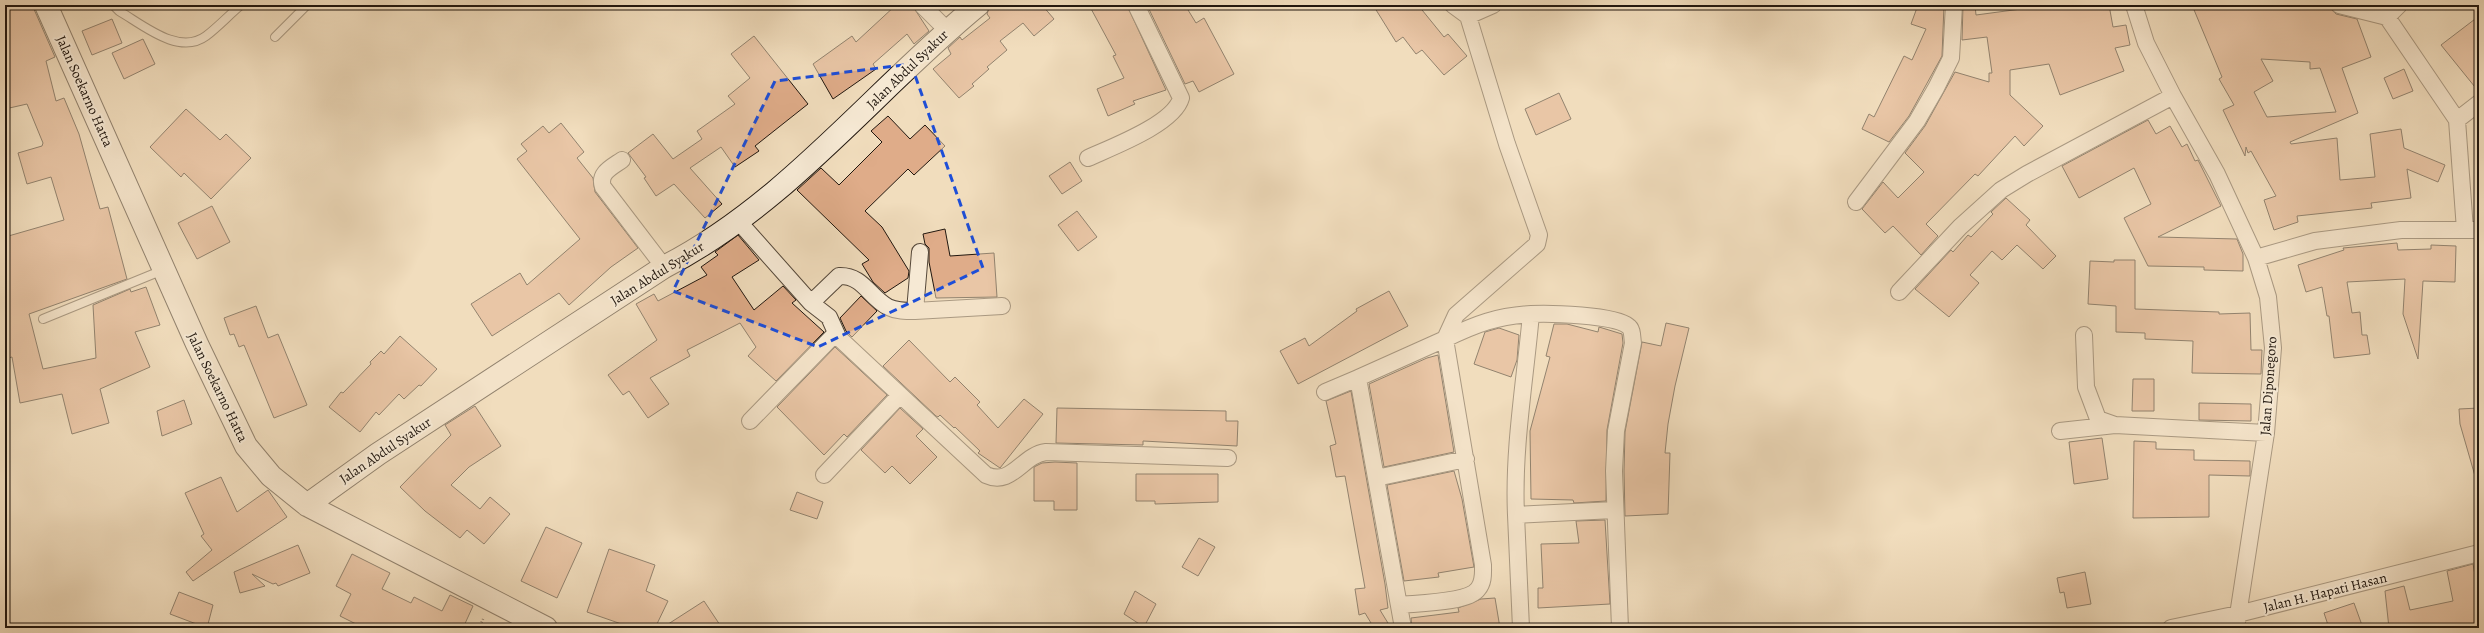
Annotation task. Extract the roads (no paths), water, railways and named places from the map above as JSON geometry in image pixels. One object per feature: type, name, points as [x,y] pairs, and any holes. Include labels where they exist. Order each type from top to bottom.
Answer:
[{"type":"street","name":"Jalan Soekarno Hatta","points":[[46,5],[164,270],[246,446],[271,476],[307,505],[546,628]]},
{"type":"street","points":[[922,5],[947,30]]},
{"type":"street","name":"Jalan Abdul Syakur","points":[[307,505],[378,454],[664,267],[688,254],[738,222],[839,135],[947,30],[978,5]]},
{"type":"street","points":[[1088,158],[1141,134],[1178,107],[1181,98],[1136,5]]},
{"type":"street","points":[[1399,605],[1468,598],[1480,588],[1483,578],[1483,565],[1445,339],[1456,315],[1532,249],[1538,240],[1537,230],[1507,144],[1468,16],[1453,5]]},
{"type":"street","points":[[1468,16],[1493,5]]},
{"type":"street","points":[[1856,202],[1917,121],[1951,58],[1954,5]]},
{"type":"street","name":"Jalan Diponegoro","points":[[2134,5],[2146,43],[2173,96],[2217,174],[2256,258],[2268,297],[2273,348],[2266,433],[2237,621]]},
{"type":"street","points":[[2256,258],[2315,241],[2401,230],[2472,230],[2457,120],[2387,17],[2339,5]]},
{"type":"street","points":[[2387,17],[2399,5]]},
{"type":"street","points":[[1899,292],[1960,227],[2001,190],[2027,174],[2173,96]]},
{"type":"street","points":[[2457,120],[2479,103]]},
{"type":"street","points":[[622,160],[604,174],[602,181],[603,187],[664,267]]},
{"type":"street","points":[[738,222],[811,303],[829,317],[836,334],[900,395],[991,477],[1007,476],[1032,456],[1046,452],[1228,458]]},
{"type":"street","points":[[915,311],[920,252]]},
{"type":"street","points":[[811,303],[839,276],[845,276],[862,283],[886,306],[895,310],[915,311],[1002,306]]},
{"type":"street","points":[[1325,392],[1481,322],[1508,315],[1558,313],[1616,321],[1631,329],[1633,343],[1616,431],[1614,510],[1620,628]]},
{"type":"street","points":[[1521,628],[1516,515],[1517,441],[1523,399],[1531,314]]},
{"type":"street","points":[[750,422],[836,334]]},
{"type":"street","points":[[2084,335],[2086,387],[2098,419],[2115,425]]},
{"type":"street","points":[[1358,378],[1403,628]]},
{"type":"street","points":[[824,475],[900,395]]},
{"type":"street","points":[[2060,431],[2115,425],[2266,433]]},
{"type":"street","points":[[1376,478],[1466,459]]},
{"type":"street","points":[[1516,515],[1614,510]]},
{"type":"street","name":"Jalan H. Hapati Hasan","points":[[2171,628],[2237,621],[2479,553]]},
{"type":"lane","points":[[113,5],[119,11],[171,40],[184,44],[205,37],[241,5]]},
{"type":"lane","points":[[275,37],[307,5]]},
{"type":"lane","points":[[43,319],[164,270]]}]
